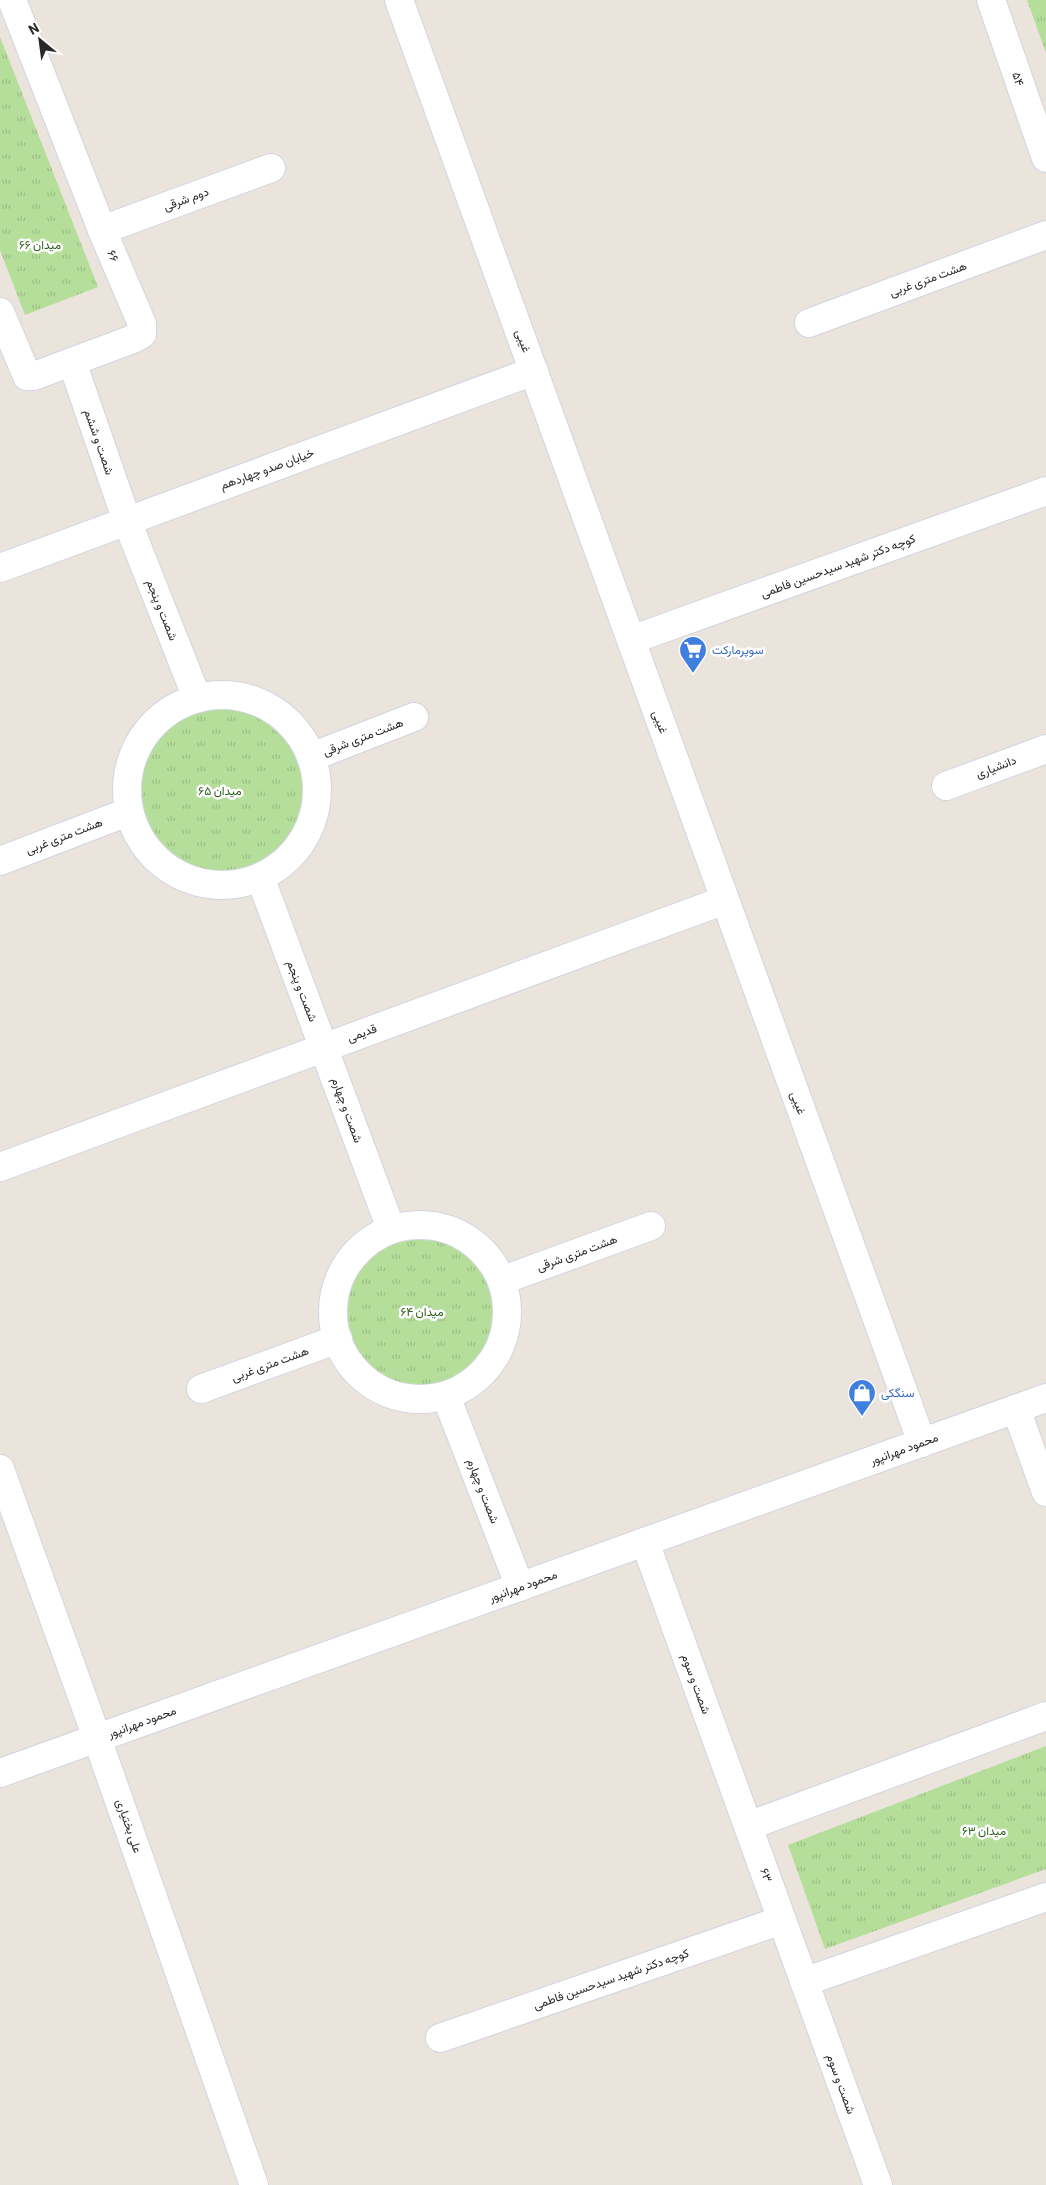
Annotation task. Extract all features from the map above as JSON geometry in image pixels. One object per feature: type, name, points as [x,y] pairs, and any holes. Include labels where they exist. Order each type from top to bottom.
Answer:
[{"type":"street","name":"۶۶","points":[[0,312],[27,376],[34,376],[142,334],[142,324],[102,230],[12,0]]},
{"type":"street","name":"غیبی","points":[[399,0],[922,1443]]},
{"type":"street","name":"۵۴","points":[[991,0],[1046,158]]},
{"type":"street","name":"دوم شرقی","points":[[102,230],[271,168]]},
{"type":"street","name":"هشت متری غربی","points":[[809,323],[1046,235]]},
{"type":"street","name":"شصت و ششم","points":[[72,362],[127,521]]},
{"type":"street","name":"خیابان صدو چهاردهم","points":[[0,568],[534,371]]},
{"type":"street","name":"کوچه دکتر شهید سیدحسین فاطمی","points":[[631,640],[1046,492]]},
{"type":"street","name":"شصت و پنجم","points":[[127,521],[197,698]]},
{"type":"street","points":[[225,694],[252,700],[277,712],[298,732],[311,757],[317,784],[314,813],[303,840],[284,862],[260,877],[233,885],[205,884],[179,875],[156,859],[150,852],[139,838],[128,812],[126,783],[134,754],[148,729],[170,710],[197,698],[225,694]]},
{"type":"street","name":"هشت متری شرقی","points":[[311,757],[414,717]]},
{"type":"street","name":"دانشیاری","points":[[946,786],[1046,749]]},
{"type":"street","name":"هشت متری غربی","points":[[0,861],[128,812]]},
{"type":"street","name":"شصت و پنجم","points":[[260,877],[324,1048]]},
{"type":"street","name":"قدیمی","points":[[0,1167],[725,900]]},
{"type":"street","name":"شصت و چهارم","points":[[324,1048],[391,1229]]},
{"type":"street","points":[[414,1224],[442,1226],[468,1237],[489,1256],[503,1280],[509,1307],[505,1335],[494,1360],[473,1382],[446,1396],[416,1400],[386,1393],[362,1377],[343,1354],[333,1325],[334,1296],[344,1267],[362,1246],[391,1229],[414,1224]]},
{"type":"street","name":"هشت متری شرقی","points":[[503,1280],[651,1226]]},
{"type":"street","name":"هشت متری غربی","points":[[201,1389],[338,1339]]},
{"type":"street","name":"شصت و چهارم","points":[[446,1396],[520,1587]]},
{"type":"street","name":"محمود مهرانپور","points":[[0,1772],[1046,1398]]},
{"type":"street","points":[[1016,1409],[1046,1492]]},
{"type":"street","name":"علی بختیاری","points":[[0,1469],[98,1738],[254,2185]]},
{"type":"street","name":"شصت و سوم","points":[[645,1542],[748,1826]]},
{"type":"street","points":[[748,1826],[1046,1716]]},
{"type":"street","name":"۶۳","points":[[748,1826],[804,1982]]},
{"type":"street","points":[[804,1982],[1046,1897]]},
{"type":"street","name":"کوچه دکتر شهید سیدحسین فاطمی","points":[[440,2038],[782,1920]]},
{"type":"street","name":"شصت و سوم","points":[[804,1982],[878,2185]]},
{"type":"green space","points":[[1027,0],[1046,0],[1046,53]]},
{"type":"green space","name":"میدان ۶۶","points":[[0,37],[98,287],[25,315],[0,250]]},
{"type":"green space","name":"میدان ۶۵","points":[[212,706],[228,706],[260,716],[274,725],[286,737],[295,751],[301,766],[305,791],[301,816],[295,831],[286,845],[274,857],[260,866],[245,872],[228,876],[212,876],[180,866],[166,857],[154,845],[145,831],[139,816],[135,799],[135,783],[145,751],[154,737],[166,725],[180,716],[195,710]]},
{"type":"green space","name":"میدان ۶۴","points":[[422,1237],[437,1238],[451,1242],[464,1249],[475,1259],[485,1270],[492,1283],[496,1297],[496,1327],[492,1341],[485,1354],[475,1365],[464,1375],[451,1382],[437,1386],[422,1387],[407,1386],[393,1382],[380,1375],[369,1365],[359,1354],[352,1341],[348,1327],[347,1312],[348,1297],[352,1283],[359,1270],[369,1259],[380,1249],[393,1242],[407,1238]]},
{"type":"green space","name":"میدان ۶۳","points":[[1046,1746],[1046,1869],[825,1949],[788,1845]]},
{"type":"place","name":"سوپرمارکت","points":[[693,674]]},
{"type":"place","name":"سنگکی","points":[[862,1417]]}]
